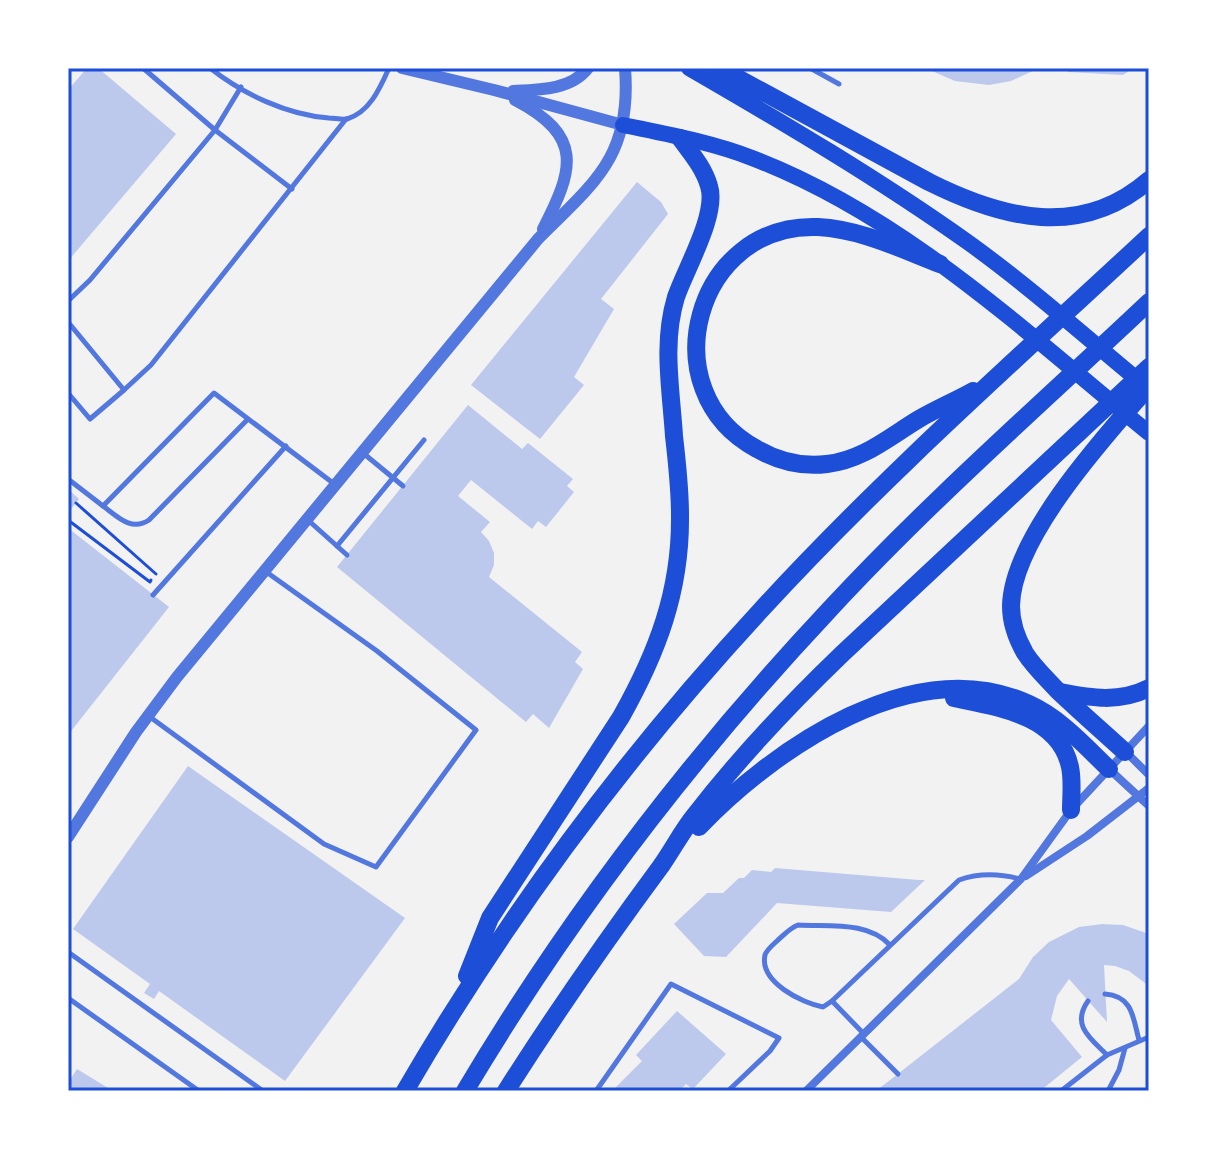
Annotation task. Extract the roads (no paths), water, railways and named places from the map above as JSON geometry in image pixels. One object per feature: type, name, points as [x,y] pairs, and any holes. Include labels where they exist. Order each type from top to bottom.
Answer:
[{"type":"highway","points":[[719,68],[929,182],[990,208],[1047,218],[1078,215],[1116,203],[1149,180]]},
{"type":"highway","points":[[451,1016],[490,918],[621,717],[651,660],[669,607],[677,566],[680,514],[668,339],[676,297],[708,218],[712,196],[704,172],[680,138]]},
{"type":"highway","points":[[940,264],[872,238],[834,229],[804,227],[759,240],[724,269],[702,308],[696,351],[705,393],[731,430],[752,447],[776,458],[818,465],[863,454],[921,418],[993,381]]},
{"type":"highway","points":[[405,1091],[451,1016],[572,838],[645,745],[761,609],[993,381],[1149,236]]},
{"type":"highway","points":[[465,1091],[510,1018],[600,887],[754,693],[831,607],[903,535],[1149,302]]},
{"type":"highway","points":[[1125,752],[1030,660],[1013,626],[1011,606],[1016,578],[1030,545],[1057,499],[1147,381]]},
{"type":"highway","points":[[506,1091],[587,968],[693,817],[742,759],[810,684],[1147,381]]},
{"type":"highway","points":[[1060,692],[1108,699],[1149,688]]},
{"type":"highway","points":[[663,862],[737,790],[794,747],[870,708],[923,692],[981,690],[1018,699],[1050,716],[1109,769]]},
{"type":"highway","points":[[923,692],[1002,708],[1046,730],[1061,745],[1068,759],[1071,810]]},
{"type":"main road","points":[[689,68],[794,129],[951,231],[1147,381]]},
{"type":"main road","points":[[623,125],[740,154],[807,182],[869,216],[940,264],[1147,432]]},
{"type":"street","points":[[402,68],[623,125]]},
{"type":"street","points":[[494,90],[525,91],[563,85],[581,76],[588,68]]},
{"type":"street","points":[[70,831],[147,715],[264,570],[538,239],[602,172],[616,148],[623,125],[625,68]]},
{"type":"street","points":[[494,90],[544,119],[555,130],[565,149],[568,165],[563,187],[538,239]]},
{"type":"street","points":[[806,1091],[1021,879],[1071,810],[1149,726]]},
{"type":"street","points":[[1125,752],[1149,775]]},
{"type":"street","points":[[1109,769],[1149,806]]},
{"type":"street","points":[[1021,879],[1078,843],[1149,788]]},
{"type":"lane","points":[[143,68],[215,130],[292,189]]},
{"type":"lane","points":[[210,68],[258,97],[288,110],[346,119]]},
{"type":"lane","points":[[68,393],[90,419],[151,365],[346,119],[367,106],[389,68]]},
{"type":"lane","points":[[810,68],[839,84]]},
{"type":"lane","points":[[68,301],[90,280],[215,130],[241,87]]},
{"type":"lane","points":[[68,322],[124,390]]},
{"type":"lane","points":[[103,506],[214,393],[335,485]]},
{"type":"lane","points":[[68,479],[128,524],[142,525],[248,419]]},
{"type":"lane","points":[[337,546],[424,440]]},
{"type":"lane","points":[[153,595],[286,446]]},
{"type":"lane","points":[[362,453],[403,486]]},
{"type":"lane","points":[[307,519],[347,555]]},
{"type":"lane","points":[[147,715],[324,844],[376,867],[476,730],[377,651],[264,570]]},
{"type":"lane","points":[[890,945],[878,934],[866,930],[798,925],[767,952],[765,960],[769,976],[776,984],[823,1007],[832,1001],[959,880],[990,875],[1021,879]]},
{"type":"lane","points":[[68,952],[263,1091]]},
{"type":"lane","points":[[596,1091],[671,984],[779,1038],[770,1051],[728,1091]]},
{"type":"lane","points":[[1105,994],[1120,997],[1127,1004],[1139,1040]]},
{"type":"lane","points":[[68,998],[199,1091]]},
{"type":"lane","points":[[832,1001],[898,1074]]},
{"type":"lane","points":[[1088,1001],[1082,1013],[1082,1025],[1107,1055]]},
{"type":"lane","points":[[1061,1091],[1107,1055],[1149,1037]]},
{"type":"lane","points":[[1108,1091],[1119,1070],[1125,1047]]}]
